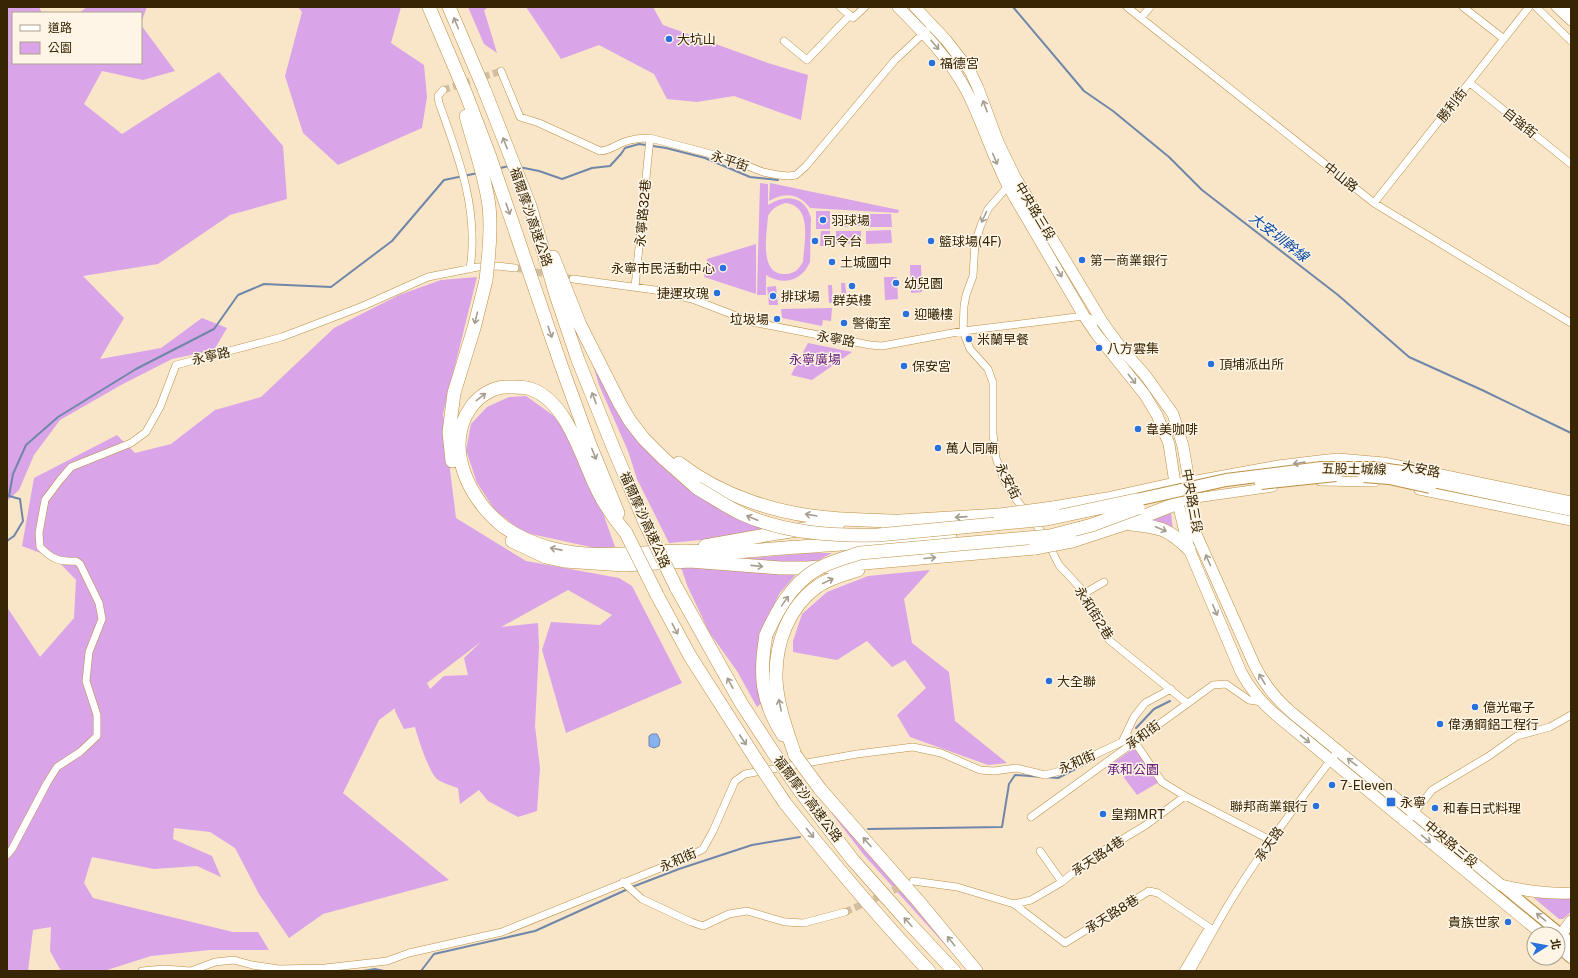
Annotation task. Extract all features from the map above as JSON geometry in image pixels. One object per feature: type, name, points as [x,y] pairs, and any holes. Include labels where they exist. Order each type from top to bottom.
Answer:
[{"type":"highway","points":[[428,7],[488,171],[490,235],[483,264],[486,280],[474,328],[454,393],[449,432],[452,462],[468,500],[487,522],[509,540],[546,557],[564,561],[624,565],[686,556],[733,552],[950,538],[1051,524],[1137,504]]},
{"type":"highway","name":"福爾摩沙高速公路","points":[[449,7],[484,89],[530,206],[556,295],[578,360],[646,525],[676,587],[741,703],[800,790],[852,859],[954,971]]},
{"type":"highway","name":"福爾摩沙高速公路","points":[[488,171],[582,423],[626,533],[690,656],[785,802],[839,870],[896,936],[929,971]]},
{"type":"highway","points":[[530,206],[543,232],[580,325],[630,421],[662,458],[697,488],[738,512],[767,523],[799,531],[851,536],[878,535],[1047,519],[1137,504]]},
{"type":"highway","points":[[626,533],[612,516],[598,491],[573,433],[558,411],[544,396],[531,389],[515,386],[501,387],[486,392],[475,402],[465,416],[460,429],[459,448],[461,463],[468,482],[476,497],[490,514],[506,528],[529,540],[550,548],[585,554],[686,556],[780,568],[808,568],[891,561],[1035,548],[1072,541],[1127,523],[1184,501]]},
{"type":"highway","points":[[612,388],[642,428],[663,450],[690,472],[734,495],[758,504],[829,518],[892,522]]},
{"type":"highway","name":"五股土城線","points":[[1137,504],[1226,480],[1304,470],[1358,467],[1571,517]]},
{"type":"highway","points":[[1389,474],[1432,481],[1571,510]]},
{"type":"highway","name":"五股土城線","points":[[1389,474],[1456,480],[1571,506]]},
{"type":"highway","points":[[686,556],[771,534],[829,525],[1000,515],[1107,499],[1175,484]]},
{"type":"highway","points":[[976,971],[919,902],[820,789],[795,755],[776,724],[768,704],[762,681],[762,658],[766,635],[774,617],[785,599],[814,571],[836,560],[860,553],[1050,536],[1092,525],[1137,504]]},
{"type":"highway","points":[[1127,523],[1161,528],[1189,549]]},
{"type":"highway","points":[[795,755],[779,701],[776,680],[777,659],[782,634],[793,613],[804,598],[819,585],[843,574],[891,561]]},
{"type":"main road","name":"中央路三段","points":[[898,7],[941,52],[965,88],[997,164],[1008,186],[1084,316],[1097,335],[1145,395],[1157,415],[1169,444],[1175,484],[1184,501],[1196,534],[1251,658],[1269,691],[1338,751],[1548,926]]},
{"type":"main road","name":"中央路三段","points":[[915,7],[932,24],[970,71],[981,94],[998,142],[1015,177],[1103,323],[1122,349],[1145,375],[1173,414],[1183,446],[1189,481],[1184,501],[1189,549],[1241,672],[1248,684],[1262,702],[1279,717],[1532,926]]},
{"type":"main road","points":[[1279,717],[1287,708]]},
{"type":"main road","points":[[1501,885],[1524,891],[1545,894],[1571,894]]},
{"type":"main road","points":[[1566,952],[1571,942]]},
{"type":"street","points":[[840,7],[853,18],[865,7]]},
{"type":"street","name":"中山路","points":[[1127,7],[1374,203],[1571,323]]},
{"type":"street","points":[[1141,18],[1150,7]]},
{"type":"street","points":[[1463,7],[1504,39]]},
{"type":"street","name":"勝利街","points":[[1374,203],[1529,7]]},
{"type":"street","points":[[1536,7],[1571,42]]},
{"type":"street","points":[[1556,7],[1571,21]]},
{"type":"street","points":[[1566,7],[1571,12]]},
{"type":"street","points":[[784,41],[806,60],[850,15]]},
{"type":"street","name":"永平街","points":[[500,71],[520,116],[539,123],[600,151],[606,151],[625,142],[639,138],[650,138],[730,160],[763,172],[789,176],[796,175],[806,166],[895,60],[932,24]]},
{"type":"street","name":"自強街","points":[[1470,83],[1571,164]]},
{"type":"street","points":[[444,90],[438,96],[439,103],[465,179],[470,204],[473,250],[470,269]]},
{"type":"street","name":"永寧路32巷","points":[[635,287],[650,138]]},
{"type":"street","points":[[963,331],[966,295],[973,276],[975,243],[988,209],[1008,186]]},
{"type":"street","name":"永寧路","points":[[7,855],[12,849],[57,767],[80,752],[97,736],[97,715],[86,681],[89,652],[102,619],[99,603],[80,564],[76,561],[63,562],[50,557],[40,547],[39,533],[45,500],[70,467],[131,443],[146,432],[160,407],[176,365],[282,337],[363,306],[428,277],[470,269],[483,264],[515,268]]},
{"type":"street","name":"永寧路","points":[[573,279],[635,287],[692,299],[752,322],[882,346],[963,331],[1084,316],[1103,323]]},
{"type":"street","name":"永安街","points":[[963,331],[970,349],[988,369],[991,376],[993,384],[993,434],[996,458],[1005,482],[1034,524]]},
{"type":"street","name":"大安路","points":[[1175,484],[1278,465],[1338,458],[1391,463],[1571,502]]},
{"type":"street","name":"大安路","points":[[1184,501],[1320,481],[1380,482],[1571,521]]},
{"type":"street","name":"永和街2巷","points":[[1034,524],[1044,535],[1059,565],[1085,593],[1099,624],[1109,640],[1187,703]]},
{"type":"street","points":[[1085,593],[1104,582]]},
{"type":"street","name":"承和街","points":[[1031,817],[1213,685],[1222,684],[1231,687],[1249,700],[1262,702]]},
{"type":"street","name":"永和街","points":[[142,971],[164,969],[191,971],[215,962],[234,960],[252,965],[279,968],[325,968],[387,961],[409,953],[502,932],[625,884],[690,856],[702,849],[713,831],[736,781],[745,774],[857,754],[914,747],[940,753],[980,770],[994,771],[1016,768],[1046,775],[1060,771],[1122,742],[1134,717],[1144,702],[1171,689]]},
{"type":"street","points":[[1406,823],[1432,790],[1488,756],[1517,736],[1550,727],[1571,715]]},
{"type":"street","points":[[1126,734],[1134,741],[1162,782],[1185,796],[1272,840]]},
{"type":"street","name":"承天路","points":[[1191,971],[1235,893],[1304,794],[1338,751]]},
{"type":"street","name":"承天路4巷","points":[[1014,904],[1031,900],[1062,882],[1091,858],[1146,825],[1185,796]]},
{"type":"street","points":[[1040,852],[1062,882]]},
{"type":"street","points":[[913,881],[957,887],[1014,904]]},
{"type":"street","points":[[625,884],[642,899],[703,926],[729,914],[747,911],[785,922],[804,923],[845,912]]},
{"type":"street","name":"承天路8巷","points":[[1014,904],[1065,943],[1149,891],[1158,893],[1213,930]]},
{"type":"street","name":"承天路","points":[[1183,971],[1206,932],[1213,930]]},
{"type":"green space","points":[[7,7],[39,7],[42,12],[12,12],[12,64],[142,64],[142,26],[175,71],[143,80],[102,71],[84,104],[122,134],[219,72],[283,146],[287,199],[230,215],[158,264],[83,276],[124,318],[100,359],[161,348],[202,318],[227,328],[214,350],[172,359],[121,385],[60,420],[34,455],[19,490],[7,501]]},
{"type":"green space","points":[[87,7],[147,7],[142,20],[142,12],[80,12]]},
{"type":"green space","points":[[298,7],[401,7],[391,43],[424,65],[427,97],[422,128],[338,165],[303,133],[285,76],[302,12]]},
{"type":"green space","points":[[468,7],[489,7],[484,10],[497,53],[484,44]]},
{"type":"green space","points":[[526,7],[653,7],[663,25],[768,63],[808,75],[801,120],[734,96],[697,102],[667,99],[654,74],[599,45],[561,59]]},
{"type":"green space","points":[[760,183],[768,184],[768,205],[774,201],[787,198],[799,201],[808,210],[811,218],[810,262],[802,274],[791,280],[779,280],[766,275],[766,295],[757,295]],"holes":[[[786,203],[795,206],[804,218],[805,236],[803,262],[794,272],[786,274],[777,273],[771,268],[766,252],[768,216],[773,209],[780,205]]]},
{"type":"green space","points":[[770,183],[899,210],[898,213],[810,208],[801,199],[786,195],[769,201]]},
{"type":"green space","name":"羽球場","points":[[816,211],[830,211],[830,229],[816,229]]},
{"type":"green space","points":[[835,214],[860,214],[861,226],[835,227]]},
{"type":"green space","points":[[866,214],[891,214],[892,227],[866,227]]},
{"type":"green space","points":[[891,230],[892,243],[866,244],[866,231]]},
{"type":"green space","points":[[821,231],[830,231],[830,246],[820,246]]},
{"type":"green space","points":[[836,231],[861,231],[861,243],[836,244]]},
{"type":"green space","points":[[756,244],[756,294],[704,277],[707,259]]},
{"type":"green space","points":[[910,265],[921,265],[922,292],[911,293]]},
{"type":"green space","points":[[477,277],[443,414],[456,518],[526,561],[619,578],[632,586],[682,683],[566,733],[542,650],[551,622],[600,625],[612,615],[568,590],[501,627],[538,623],[539,648],[535,726],[540,768],[537,811],[518,817],[488,801],[479,790],[460,804],[458,788],[437,779],[424,755],[415,727],[404,729],[395,708],[379,720],[343,793],[449,880],[323,914],[289,938],[259,894],[235,848],[210,832],[174,828],[173,839],[212,856],[221,877],[197,866],[154,869],[92,857],[84,883],[93,898],[233,932],[258,932],[269,950],[210,950],[151,956],[104,971],[61,971],[50,951],[51,927],[33,930],[28,971],[7,971],[7,607],[40,657],[74,618],[76,580],[56,559],[22,546],[34,478],[117,435],[135,453],[171,444],[215,410],[261,397],[334,328],[399,295],[441,280]],"holes":[[[482,641],[464,658],[468,675],[444,676],[430,689],[427,683]]]},
{"type":"green space","points":[[884,277],[897,277],[898,299],[885,300]]},
{"type":"green space","points":[[841,283],[845,283],[847,301],[842,301]]},
{"type":"green space","points":[[828,285],[832,285],[833,303],[829,303]]},
{"type":"green space","name":"排球場","points":[[776,286],[778,305],[769,305],[767,287]]},
{"type":"green space","points":[[832,308],[831,321],[823,320],[822,326],[782,318],[781,309]]},
{"type":"green space","name":"永寧廣場","points":[[808,343],[852,352],[812,380],[791,375]]},
{"type":"green space","points":[[593,365],[628,424],[770,531],[722,538],[669,543],[637,479],[628,451],[599,385]]},
{"type":"green space","points":[[526,396],[554,416],[567,434],[603,513],[615,547],[595,548],[522,532],[495,510],[477,483],[466,450],[471,424],[487,407],[509,397]]},
{"type":"green space","points":[[1171,513],[1173,530],[1150,521]]},
{"type":"green space","points":[[812,553],[832,553],[810,565],[739,559]]},
{"type":"green space","points":[[680,564],[798,572],[779,594],[773,607],[764,701],[757,707],[737,671],[709,632],[687,585]]},
{"type":"green space","points":[[930,570],[904,599],[912,643],[949,672],[955,721],[1007,763],[988,765],[910,737],[897,715],[926,688],[905,660],[892,667],[867,641],[837,660],[793,652],[793,641],[802,614],[827,592],[868,576]]},
{"type":"green space","name":"承和公園","points":[[1134,748],[1159,782],[1137,795],[1113,763]]},
{"type":"green space","points":[[807,777],[957,958],[864,855],[833,815]]},
{"type":"green space","points":[[1534,898],[1571,898],[1571,912],[1563,919],[1559,919]]},
{"type":"water","points":[[652,734],[657,734],[660,740],[659,746],[654,748],[649,746],[649,736]]},
{"type":"waterway","name":"大安圳幹線","points":[[1013,7],[1084,91],[1113,111],[1169,157],[1202,190],[1338,295],[1409,357],[1571,433]]},
{"type":"waterway","points":[[519,167],[539,171],[562,179],[592,168],[610,166],[625,148],[639,144],[666,148],[705,158],[750,177],[778,180]]},
{"type":"waterway","points":[[500,168],[509,166]]},
{"type":"waterway","points":[[7,541],[14,536],[23,521],[20,499],[9,496],[13,474],[26,445],[58,417],[136,369],[214,329],[238,295],[264,284],[331,287],[392,241],[444,180],[478,173]]},
{"type":"waterway","points":[[1136,728],[1154,709],[1170,701]]},
{"type":"waterway","points":[[868,829],[1002,827],[1009,784],[1015,775],[1058,778],[1093,760]]},
{"type":"waterway","points":[[632,887],[679,869],[752,845],[800,837]]},
{"type":"waterway","points":[[421,971],[434,954],[535,931],[628,889]]},
{"type":"waterway","points":[[363,971],[375,969],[384,971]]},
{"type":"tunnel","points":[[443,90],[501,71]]},
{"type":"tunnel","points":[[515,268],[573,279]]},
{"type":"tunnel","points":[[845,912],[905,885]]},
{"type":"place","name":"大坑山","points":[[669,39]]},
{"type":"place","name":"福德宮","points":[[932,63]]},
{"type":"place","name":"羽球場","points":[[823,220]]},
{"type":"place","name":"司令台","points":[[815,241]]},
{"type":"place","name":"籃球場(4F)","points":[[931,241]]},
{"type":"place","name":"第一商業銀行","points":[[1082,260]]},
{"type":"place","name":"土城國中","points":[[832,262]]},
{"type":"place","name":"永寧市民活動中心","points":[[723,268]]},
{"type":"place","name":"幼兒園","points":[[896,283]]},
{"type":"place","name":"群英樓","points":[[852,286]]},
{"type":"place","name":"捷運玫瑰","points":[[717,293]]},
{"type":"place","name":"排球場","points":[[773,296]]},
{"type":"place","name":"迎曦樓","points":[[906,314]]},
{"type":"place","name":"垃圾場","points":[[777,319]]},
{"type":"place","name":"警衛室","points":[[844,323]]},
{"type":"place","name":"米蘭早餐","points":[[969,339]]},
{"type":"place","name":"八方雲集","points":[[1099,348]]},
{"type":"place","name":"頂埔派出所","points":[[1211,364]]},
{"type":"place","name":"保安宮","points":[[904,366]]},
{"type":"place","name":"韋美咖啡","points":[[1138,429]]},
{"type":"place","name":"萬人同廟","points":[[938,448]]},
{"type":"place","name":"大全聯","points":[[1049,681]]},
{"type":"place","name":"億光電子","points":[[1475,707]]},
{"type":"place","name":"偉湧鋼鋁工程行","points":[[1440,724]]},
{"type":"place","name":"7-Eleven","points":[[1332,785]]},
{"type":"place","name":"永寧","points":[[1391,802]]},
{"type":"place","name":"聯邦商業銀行","points":[[1316,806]]},
{"type":"place","name":"和春日式料理","points":[[1435,808]]},
{"type":"place","name":"皇翔MRT","points":[[1103,814]]},
{"type":"place","name":"貴族世家","points":[[1508,922]]}]
